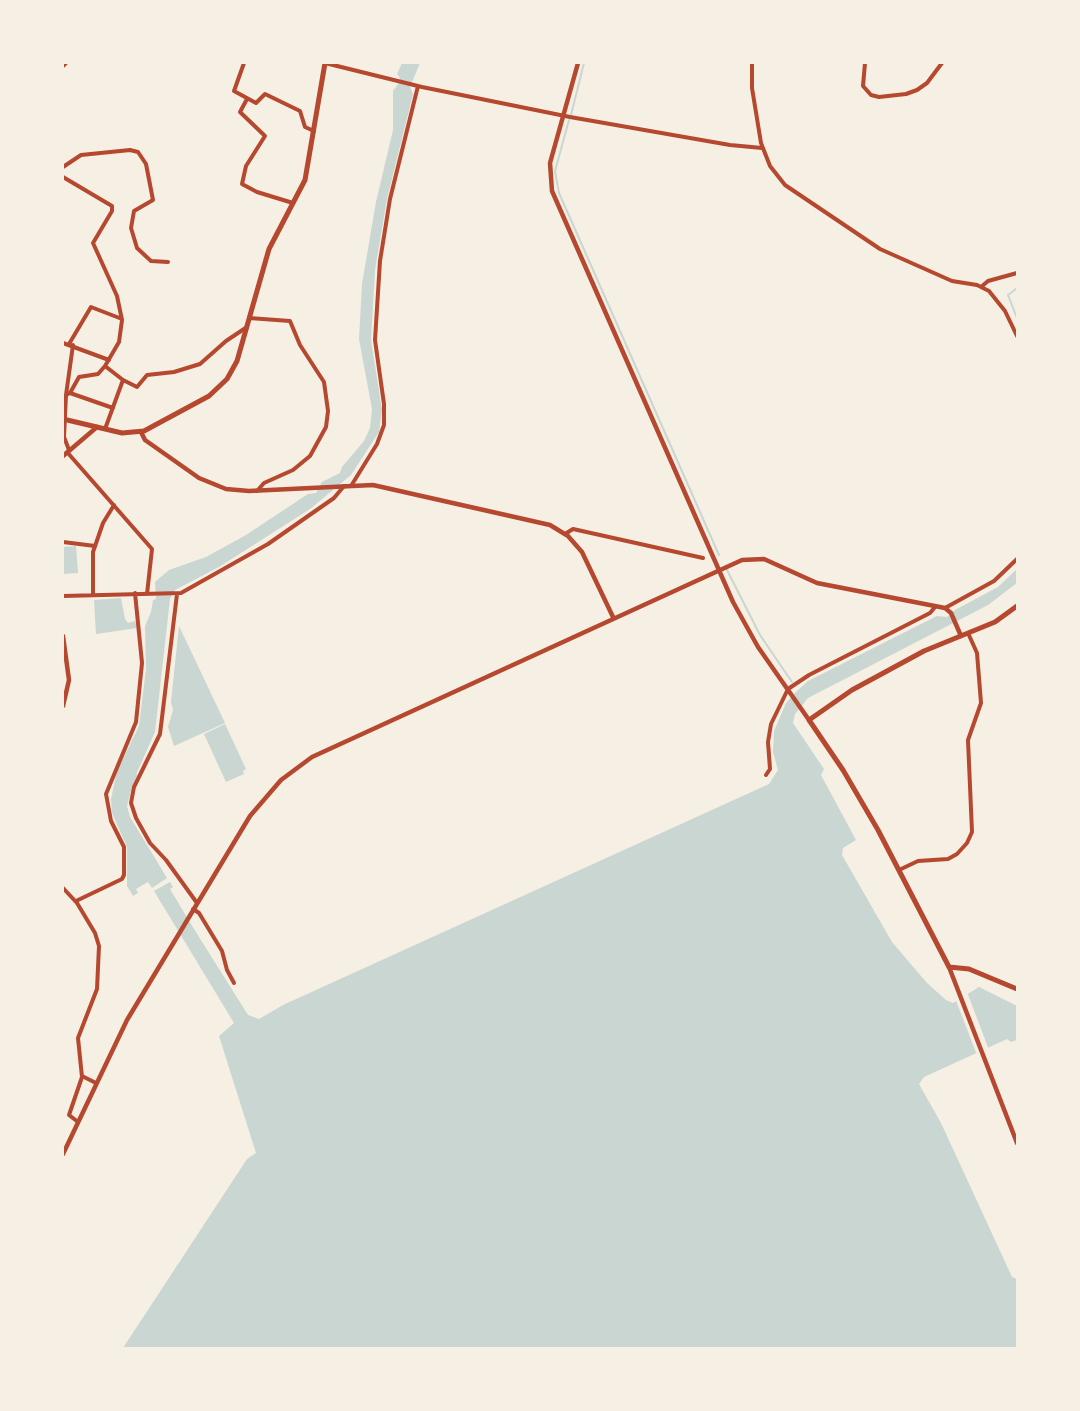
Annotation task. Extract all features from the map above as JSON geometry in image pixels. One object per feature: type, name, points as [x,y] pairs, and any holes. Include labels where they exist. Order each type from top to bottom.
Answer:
[{"type":"main road","points":[[63,419],[128,433],[141,432],[204,399],[220,387],[235,366],[269,249],[305,180],[325,63]]},
{"type":"main road","points":[[1017,606],[995,622],[968,633],[960,633],[843,695],[809,720],[851,784],[949,967],[969,969],[1017,989]]},
{"type":"street","points":[[244,63],[234,91],[256,103],[265,94],[300,111],[305,127],[314,131]]},
{"type":"street","points":[[325,63],[418,86],[564,116],[739,147],[762,148]]},
{"type":"street","points":[[578,63],[550,163],[552,191],[719,569],[750,632],[809,720]]},
{"type":"street","points":[[752,63],[752,88],[762,148],[773,171],[790,189],[870,243],[951,281],[981,287],[998,300],[1017,336]]},
{"type":"street","points":[[865,63],[863,86],[871,95],[879,97],[906,94],[917,90],[927,83],[942,63]]},
{"type":"street","points":[[351,486],[377,444],[384,425],[384,404],[375,335],[380,261],[390,199],[418,86]]},
{"type":"street","points":[[247,99],[240,112],[265,136],[246,166],[242,184],[257,192],[294,203]]},
{"type":"street","points":[[63,167],[81,155],[130,150],[138,152],[146,164],[153,200],[134,211],[131,228],[137,248],[151,261],[168,262]]},
{"type":"street","points":[[63,177],[112,206],[112,211],[93,243],[117,296],[122,320],[119,342],[105,366],[98,374],[79,377],[66,395]]},
{"type":"street","points":[[981,287],[988,281],[1017,273]]},
{"type":"street","points":[[122,320],[91,307],[71,344],[63,419],[64,440],[66,453],[152,549],[149,594]]},
{"type":"street","points":[[249,318],[290,321],[300,345],[324,382],[328,411],[326,427],[310,456],[293,470],[264,483],[257,490]]},
{"type":"street","points":[[105,366],[123,380],[137,387],[147,375],[174,372],[200,364],[226,341],[247,327]]},
{"type":"street","points":[[63,343],[71,344],[109,360]]},
{"type":"street","points":[[105,429],[123,380]]},
{"type":"street","points":[[66,395],[113,408]]},
{"type":"street","points":[[66,453],[97,427]]},
{"type":"street","points":[[141,432],[145,440],[212,485],[233,490],[380,486],[550,525],[565,534],[582,552],[613,617]]},
{"type":"street","points":[[63,596],[176,595],[268,544],[334,498],[341,486]]},
{"type":"street","points":[[93,596],[92,557],[103,523],[114,505]]},
{"type":"street","points":[[565,534],[573,529],[703,558]]},
{"type":"street","points":[[63,542],[95,546]]},
{"type":"street","points":[[63,1154],[127,1020],[192,910],[256,808],[281,780],[304,762],[346,739],[742,560],[764,559],[817,583],[945,608],[951,613],[960,633]]},
{"type":"street","points":[[945,608],[994,581],[1017,559]]},
{"type":"street","points":[[76,902],[122,879],[124,875],[124,847],[112,826],[106,794],[136,722],[142,663],[135,594]]},
{"type":"street","points":[[176,595],[160,734],[132,791],[131,803],[136,818],[150,843],[166,860],[197,903]]},
{"type":"street","points":[[766,775],[770,765],[768,742],[771,724],[789,691],[809,675],[930,613],[935,606]]},
{"type":"street","points":[[899,870],[918,861],[948,859],[957,854],[967,843],[972,832],[968,740],[981,703],[976,653],[968,633]]},
{"type":"street","points":[[63,636],[69,675],[63,706]]},
{"type":"street","points":[[63,888],[76,902],[97,937],[100,967],[97,989],[78,1038],[82,1076],[69,1115],[78,1122]]},
{"type":"street","points":[[192,910],[199,913],[222,951],[227,970],[234,983]]},
{"type":"street","points":[[949,967],[1017,1143]]},
{"type":"street","points":[[82,1076],[96,1083]]},
{"type":"shaded area","points":[[402,63],[420,63],[410,87],[413,94],[387,199],[375,270],[371,340],[382,410],[379,432],[351,475],[310,509],[219,567],[175,590],[170,599],[155,732],[134,779],[127,806],[130,817],[167,878],[152,888],[148,882],[136,889],[138,893],[133,896],[127,886],[127,847],[112,813],[111,799],[117,771],[139,726],[146,669],[145,626],[153,600],[156,599],[155,582],[169,570],[206,557],[246,535],[308,494],[316,493],[322,482],[340,473],[342,467],[364,441],[370,428],[372,409],[359,339],[362,284],[376,202],[393,130],[393,91],[400,78],[397,74]]},
{"type":"shaded area","points":[[76,546],[78,573],[63,574],[63,547]]},
{"type":"shaded area","points":[[1017,569],[1017,583],[988,605],[808,698],[795,714],[793,723],[824,769],[821,775],[856,840],[843,848],[842,855],[892,942],[927,983],[946,1000],[953,1003],[979,987],[1017,1006],[1017,1040],[1011,1042],[1007,1039],[924,1077],[919,1084],[941,1123],[1012,1277],[1017,1279],[1017,1348],[123,1348],[247,1159],[256,1153],[219,1036],[234,1023],[154,891],[170,882],[173,887],[170,889],[248,1015],[259,1019],[283,1005],[769,784],[778,770],[773,752],[774,731],[786,703],[808,681],[937,616],[947,617],[955,610],[998,587]]},
{"type":"shaded area","points":[[121,598],[125,619],[128,623],[135,621],[137,628],[96,634],[94,600]]},
{"type":"shaded area","points":[[179,626],[225,723],[174,746],[168,727],[173,710],[171,702]]},
{"type":"shaded area","points":[[225,724],[246,769],[243,771],[244,774],[226,782],[204,734]]},
{"type":"pier","points":[[967,992],[989,1050],[977,1055],[955,998]]},
{"type":"waterway","points":[[571,115],[584,63]]},
{"type":"waterway","points":[[569,120],[555,171],[559,193],[719,555]]},
{"type":"waterway","points":[[1017,288],[1008,295],[1017,318]]},
{"type":"waterway","points":[[727,570],[760,635],[792,682]]},
{"type":"waterway","points":[[131,786],[136,775]]}]
